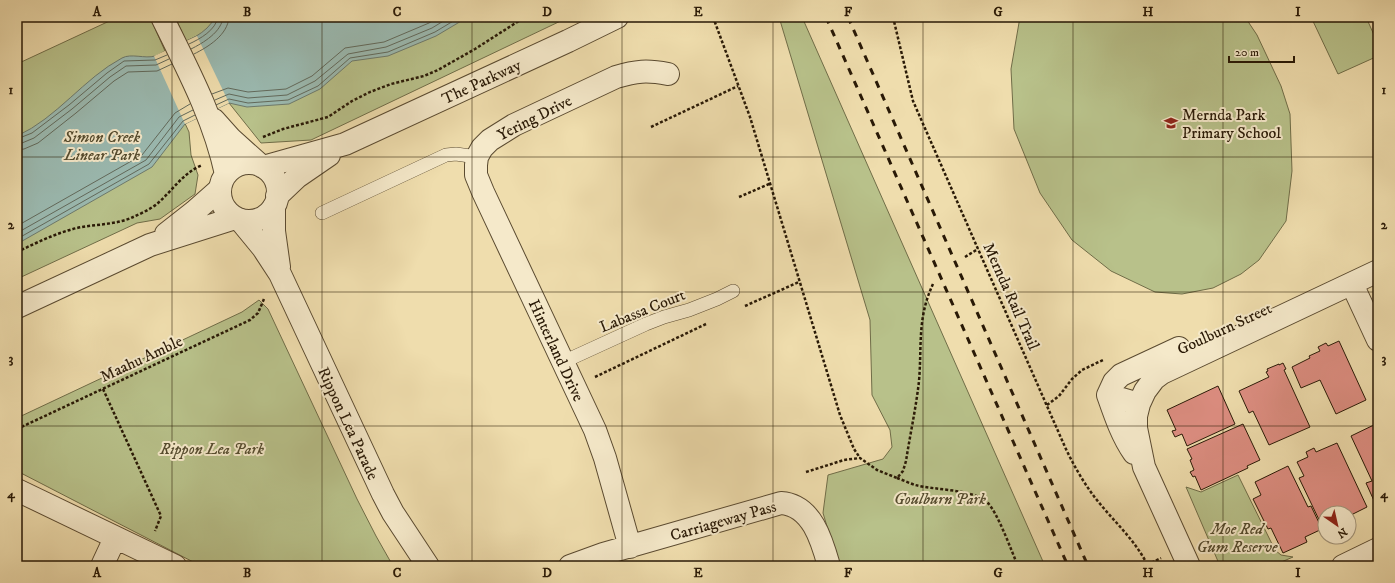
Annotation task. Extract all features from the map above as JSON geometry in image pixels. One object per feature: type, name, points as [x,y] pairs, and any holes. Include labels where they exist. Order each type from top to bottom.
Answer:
[{"type":"street","points":[[162,17],[208,113],[219,145],[223,181],[220,198],[223,206],[228,213],[238,219],[250,221],[259,219],[268,214],[275,201],[277,188],[274,179],[270,172],[261,166],[231,139],[208,113]]},
{"type":"street","name":"The Parkway","points":[[275,201],[297,177],[345,144],[617,17]]},
{"type":"street","name":"Yering Drive","points":[[477,157],[482,148],[490,140],[503,132],[616,77],[632,72],[650,71],[668,74]]},
{"type":"street","name":"The Parkway","points":[[261,166],[345,144]]},
{"type":"street","name":"Hinterland Drive","points":[[477,157],[476,175],[483,192],[595,430],[605,458],[630,547]]},
{"type":"street","points":[[150,245],[194,212],[233,168],[241,164],[250,163],[261,166]]},
{"type":"street","name":"Rippon Lea Parade","points":[[275,201],[274,231],[280,274]]},
{"type":"street","points":[[17,307],[150,245],[206,226],[238,219]]},
{"type":"street","name":"Rippon Lea Parade","points":[[238,219],[263,248],[280,274],[383,494],[393,513],[428,566]]},
{"type":"street","name":"Goulburn Street","points":[[1108,395],[1114,382],[1121,375],[1378,256]]},
{"type":"street","name":"Goulburn Street","points":[[1189,566],[1144,467],[1136,428],[1136,416],[1139,404],[1146,391],[1154,379],[1162,373],[1378,271]]},
{"type":"street","points":[[1352,284],[1378,340]]},
{"type":"street","points":[[1108,395],[1139,404]]},
{"type":"street","points":[[1108,395],[1116,418],[1128,444],[1144,467]]},
{"type":"street","points":[[17,490],[175,566]]},
{"type":"street","name":"Carriageway Pass","points":[[570,566],[603,554],[781,503],[790,504],[801,510],[812,523],[820,537],[829,566]]},
{"type":"street","points":[[102,566],[115,538]]},
{"type":"street","points":[[1343,566],[1378,549]]},
{"type":"lane","points":[[322,212],[446,155],[456,154],[477,157]]},
{"type":"lane","name":"Labassa Court","points":[[563,362],[646,324],[689,310],[733,291]]},
{"type":"path","points":[[713,17],[750,117],[840,415],[854,449],[860,458],[878,470],[897,478],[915,485],[978,496],[986,501],[993,510],[1018,566]]},
{"type":"path","name":"Mernda Rail Trail","points":[[893,17],[913,101],[1073,463],[1093,495],[1128,538],[1148,566]]},
{"type":"path","points":[[651,127],[738,86]]},
{"type":"path","points":[[739,197],[769,184]]},
{"type":"path","points":[[965,257],[978,249]]},
{"type":"path","points":[[743,307],[799,282]]},
{"type":"path","points":[[897,478],[903,470],[906,461],[919,381],[920,334],[925,306],[933,284]]},
{"type":"path","name":"Maahu Amble","points":[[17,429],[250,320],[258,313],[264,298]]},
{"type":"path","points":[[575,387],[708,323]]},
{"type":"path","points":[[102,389],[161,516],[146,552]]},
{"type":"path","points":[[806,472],[844,460],[860,458]]},
{"type":"green space","name":"Simon Creek Linear Park","points":[[118,17],[150,17],[165,51],[154,57],[189,132],[191,155],[198,175],[195,194],[160,219],[137,223],[17,279],[17,64]]},
{"type":"green space","points":[[175,17],[569,17],[311,140],[261,143],[229,103],[197,36],[186,41]]},
{"type":"green space","name":"Goulburn Park","points":[[779,17],[802,17],[1045,566],[839,566],[823,513],[828,475],[883,459],[892,447],[890,430],[872,395],[870,320]]},
{"type":"green space","points":[[1020,17],[1245,17],[1257,35],[1281,86],[1290,114],[1292,171],[1286,221],[1259,260],[1241,274],[1213,288],[1182,294],[1155,292],[1111,271],[1072,240],[1040,193],[1014,129],[1011,69]]},
{"type":"green space","points":[[1311,17],[1366,17],[1378,44],[1378,56],[1338,74]]},
{"type":"green space","name":"Rippon Lea Park","points":[[259,300],[268,309],[357,499],[393,566],[201,566],[17,471],[17,418],[242,312]]},
{"type":"green space","name":"Moe Red Gum Reserve","points":[[1238,475],[1275,550],[1281,555],[1293,557],[1272,566],[1220,566],[1186,487],[1201,492]]},
{"type":"water","points":[[215,17],[468,17],[436,36],[388,56],[352,61],[320,89],[289,104],[247,107],[229,103],[185,124],[152,167],[17,244],[17,136],[45,119],[58,109],[108,66],[122,58],[130,56],[151,57],[159,55],[190,40],[202,32]]},
{"type":"pier","points":[[197,36],[229,103],[185,124],[154,56]]},
{"type":"building","points":[[1339,341],[1366,400],[1336,414],[1320,380],[1301,388],[1292,367],[1320,351],[1318,347],[1326,343],[1328,346]]},
{"type":"building","points":[[1283,363],[1286,369],[1284,370],[1310,427],[1269,445],[1253,411],[1249,413],[1239,391],[1269,377],[1266,372],[1268,371],[1267,369]]},
{"type":"building","points":[[1218,386],[1235,424],[1187,446],[1182,434],[1175,437],[1172,431],[1176,430],[1167,410]]},
{"type":"building","points":[[1378,423],[1378,501],[1375,503],[1366,483],[1372,481],[1351,436]]},
{"type":"building","points":[[1243,424],[1260,460],[1247,466],[1248,468],[1201,490],[1195,476],[1193,477],[1190,472],[1194,470],[1190,460],[1192,459],[1187,449]]},
{"type":"building","points":[[1337,443],[1367,507],[1357,512],[1357,505],[1317,505],[1317,516],[1299,478],[1304,476],[1297,462],[1308,457],[1306,452],[1314,448],[1316,452]]},
{"type":"building","points":[[1288,466],[1308,507],[1311,506],[1317,519],[1317,531],[1305,537],[1307,542],[1283,553],[1271,528],[1268,529],[1253,499],[1261,495],[1255,482]]},
{"type":"railway","points":[[826,17],[1068,566]]},
{"type":"railway","points":[[848,17],[1088,566]]},
{"type":"place","name":"Mernda Park Primary School","points":[[1171,123]]}]
